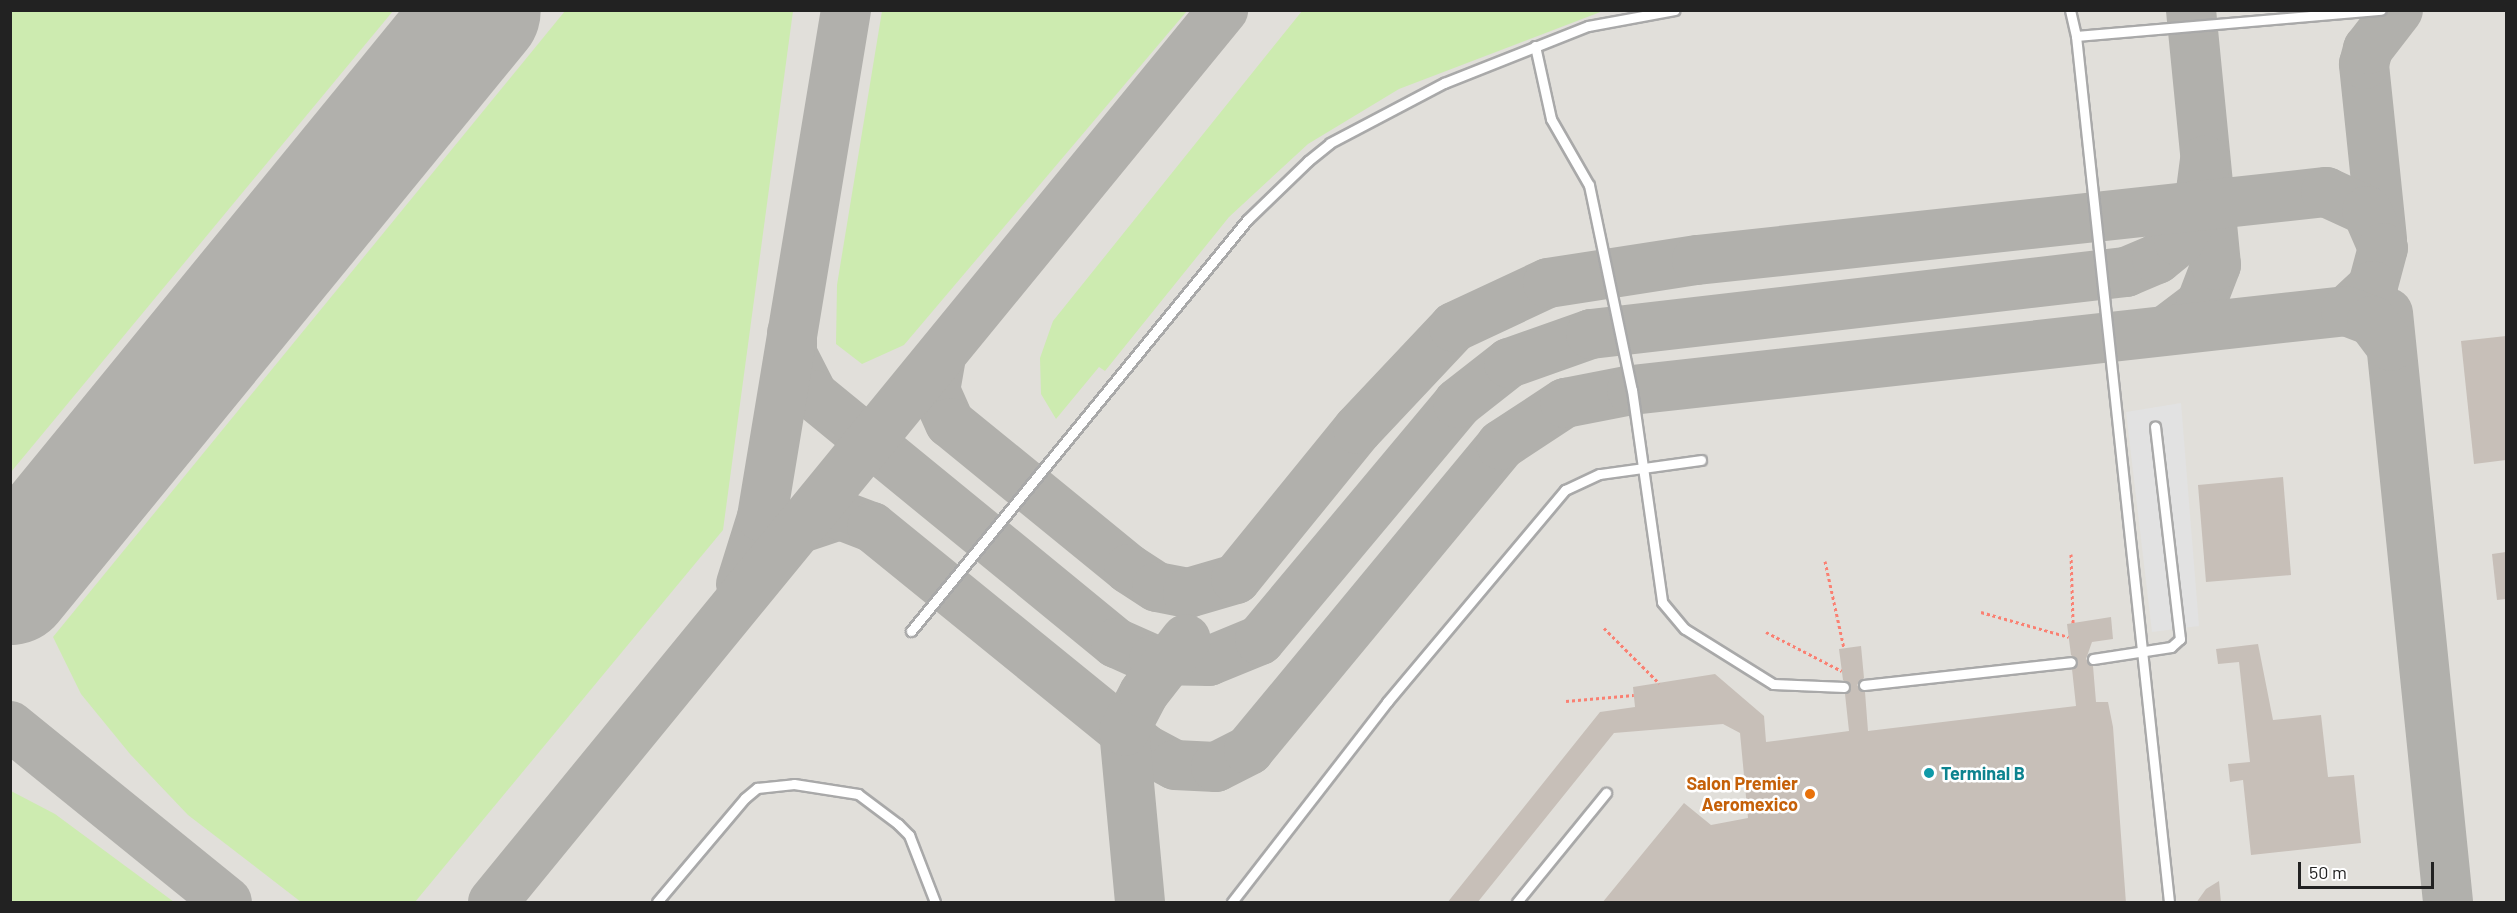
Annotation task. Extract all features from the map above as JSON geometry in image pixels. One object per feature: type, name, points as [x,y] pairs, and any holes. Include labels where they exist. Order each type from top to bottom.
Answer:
[{"type":"lane","points":[[911,631],[1284,182],[1330,143],[1384,112],[1535,46],[1610,19],[1675,10]]},
{"type":"lane","points":[[2070,10],[2076,36],[2140,654],[2169,903]]},
{"type":"lane","points":[[2076,36],[2381,10]]},
{"type":"lane","points":[[1535,46],[1551,119],[1590,185],[1645,467],[1662,602],[1671,617],[1773,684],[1844,687]]},
{"type":"lane","points":[[2093,659],[2140,654],[2171,647],[2180,639],[2155,426]]},
{"type":"lane","points":[[1232,903],[1554,501],[1583,478],[1701,460]]},
{"type":"lane","points":[[1864,685],[2071,662]]},
{"type":"lane","points":[[657,903],[745,798],[756,788],[794,784],[858,794],[898,824],[909,835],[935,903]]},
{"type":"lane","points":[[1517,903],[1606,793]]},
{"type":"path","points":[[2071,554],[2073,623]]},
{"type":"path","points":[[1825,561],[1844,648]]},
{"type":"path","points":[[1981,612],[2069,638]]},
{"type":"path","points":[[1604,628],[1659,683]]},
{"type":"path","points":[[1766,632],[1842,671]]},
{"type":"path","points":[[1566,701],[1634,695]]},
{"type":"shaded area","points":[[10,11],[2506,11],[2506,902],[11,902]]},
{"type":"shaded area","points":[[2181,403],[2199,626],[2152,632],[2126,412]]},
{"type":"green space","points":[[10,11],[393,11],[11,472]]},
{"type":"green space","points":[[565,11],[793,11],[723,530],[415,902],[301,902],[188,815],[130,754],[81,694],[53,637]]},
{"type":"green space","points":[[882,11],[1187,11],[904,345],[862,364],[836,344],[837,285]]},
{"type":"green space","points":[[1302,11],[1603,11],[1399,89],[1308,144],[1229,217],[1105,371],[1099,367],[1056,419],[1041,394],[1040,358],[1053,321]]},
{"type":"green space","points":[[11,791],[55,814],[174,902],[11,902]]},
{"type":"building","points":[[2506,336],[2506,460],[2474,464],[2461,341]]},
{"type":"building","points":[[2283,477],[2291,575],[2206,582],[2198,485]]},
{"type":"building","points":[[2506,552],[2506,599],[2497,600],[2492,554]]},
{"type":"building","name":"Terminal B","points":[[2111,617],[2113,639],[2092,642],[2086,659],[2093,666],[2096,702],[2108,702],[2113,727],[2126,903],[1602,903],[1684,803],[1711,825],[1748,818],[1740,733],[1723,724],[1614,733],[1477,903],[1447,903],[1600,712],[1635,707],[1633,687],[1715,674],[1764,716],[1766,742],[1849,731],[1845,694],[1851,687],[1843,680],[1839,649],[1861,646],[1864,678],[1857,685],[1865,692],[1868,731],[2076,706],[2072,669],[2078,661],[2071,655],[2067,624]]},
{"type":"building","points":[[2258,644],[2273,720],[2321,715],[2328,777],[2354,775],[2361,843],[2251,855],[2243,780],[2230,782],[2228,764],[2250,762],[2239,662],[2218,664],[2216,649]]},
{"type":"building","points":[[2219,881],[2221,903],[2196,903],[2206,889]]},
{"type":"taxiway","points":[[741,584],[762,517],[846,10]]},
{"type":"taxiway","points":[[493,902],[1223,10]]},
{"type":"taxiway","points":[[2168,329],[2201,304],[2216,265],[2191,10]]},
{"type":"taxiway","points":[[2382,239],[2364,64],[2368,49],[2398,10]]},
{"type":"taxiway","points":[[792,333],[792,354],[813,395],[1116,643],[1154,660],[1209,661],[1260,640],[1458,403],[1509,363],[1591,334],[2126,272],[2157,259],[2179,241],[2199,206],[2205,160]]},
{"type":"taxiway","points":[[941,357],[935,390],[950,423],[1129,569],[1157,587],[1188,593],[1236,579],[1358,429],[1454,327],[1548,283],[1697,260],[2326,192],[2367,211],[2383,248],[2373,286],[2346,311]]},
{"type":"taxiway","points":[[798,529],[840,515],[872,527],[1145,749],[1175,765],[1216,767],[1249,750],[1501,445],[1565,403],[1632,390],[2346,311],[2372,321],[2391,346]]},
{"type":"taxiway","points":[[2388,313],[2448,902]]},
{"type":"taxiway","points":[[1140,902],[1124,731],[1144,693],[1186,639]]},
{"type":"taxiway","points":[[10,726],[227,902]]},
{"type":"runway","points":[[10,583],[479,10]]},
{"type":"place","name":"Terminal B","points":[[1929,773]]},
{"type":"place","name":"Salon Premier Aeromexico","points":[[1810,794]]}]
